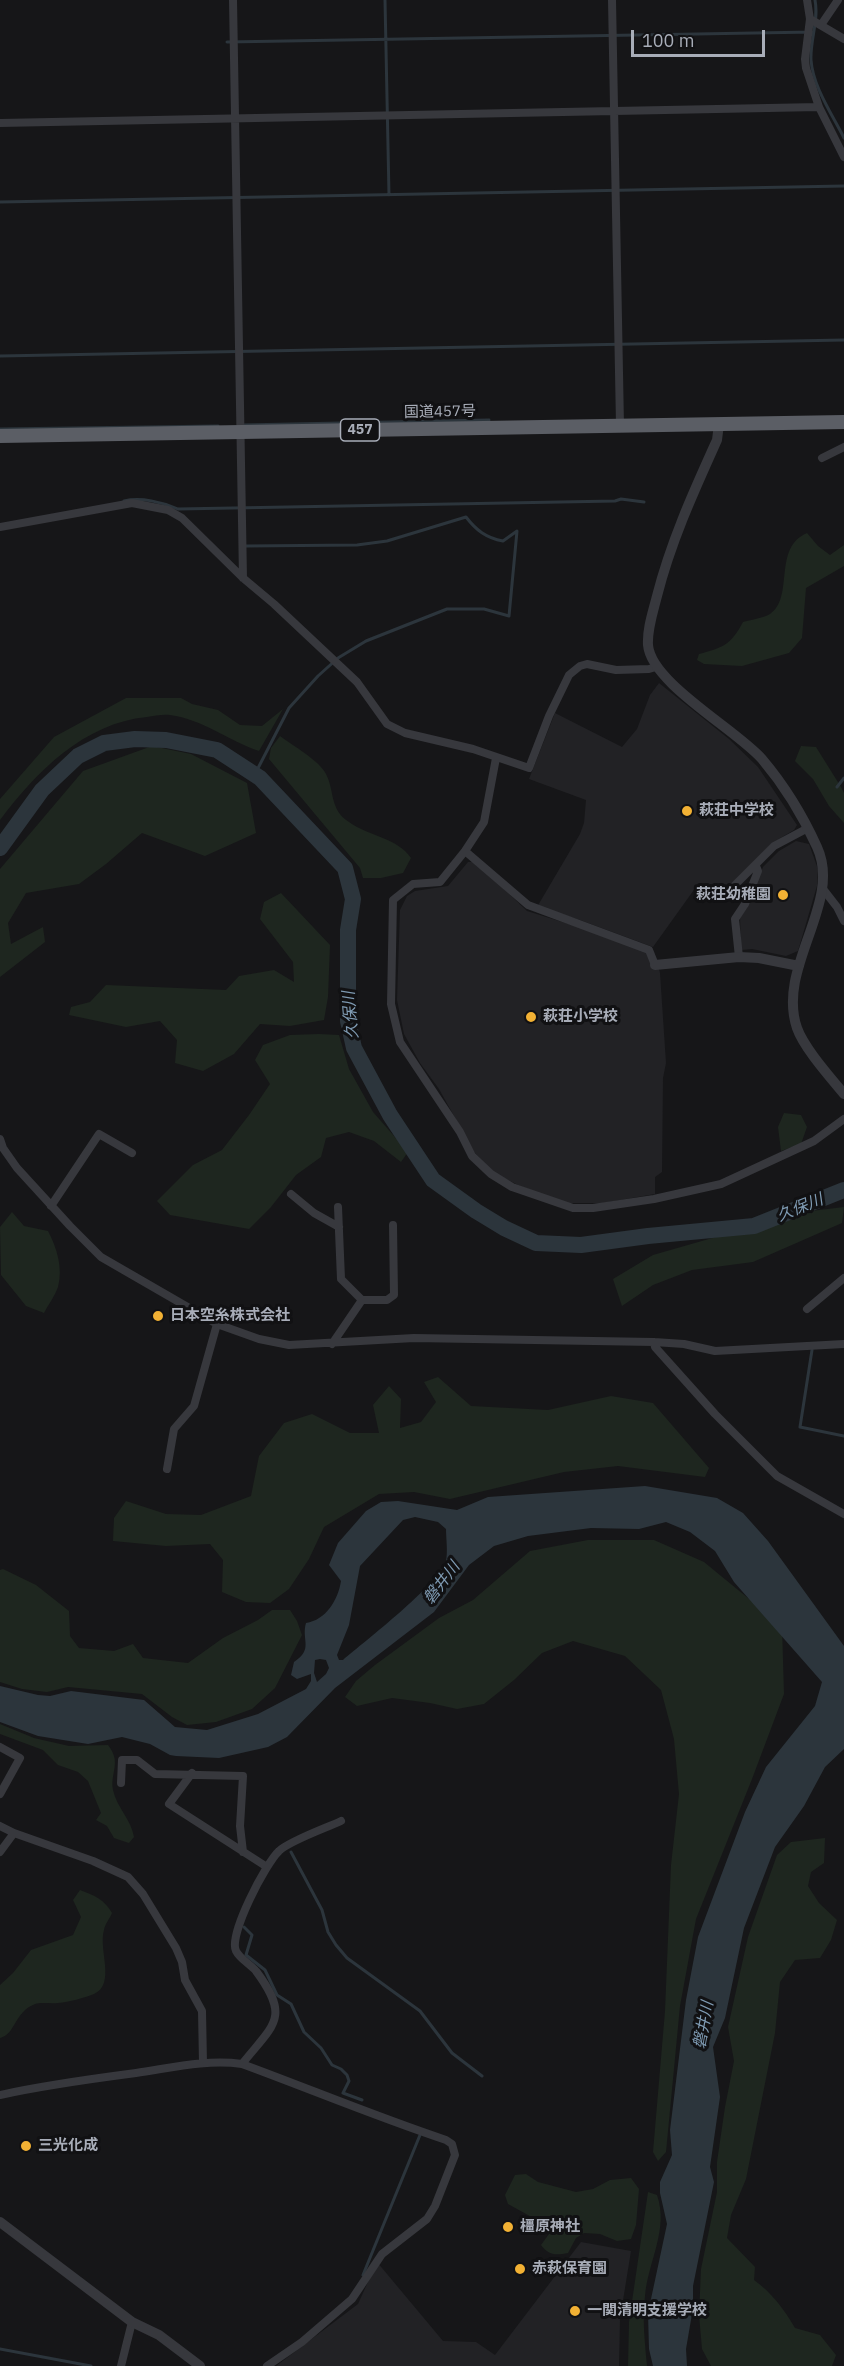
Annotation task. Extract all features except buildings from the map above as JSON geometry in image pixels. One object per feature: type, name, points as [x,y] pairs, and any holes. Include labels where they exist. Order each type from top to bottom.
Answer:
[{"type":"highway","name":"国道457号","points":[[0,436],[844,422]]},
{"type":"street","points":[[232,0],[243,578]]},
{"type":"street","points":[[612,0],[621,425]]},
{"type":"street","points":[[807,0],[810,19],[805,59],[819,107],[844,157]]},
{"type":"street","points":[[821,25],[838,0]]},
{"type":"street","points":[[810,19],[844,39]]},
{"type":"street","points":[[0,123],[819,107]]},
{"type":"street","points":[[719,424],[717,440],[678,528],[662,578],[650,625],[648,645],[656,667],[664,677],[760,758],[782,786],[819,850],[824,868],[823,889],[799,966],[793,1001],[798,1030],[843,1093]]},
{"type":"street","points":[[822,458],[844,447]]},
{"type":"street","points":[[0,526],[132,503],[168,510],[182,518],[243,578],[274,603],[357,682],[387,724],[405,733],[473,749],[529,768],[549,716],[569,675],[580,666],[587,664],[616,669],[656,667]]},
{"type":"street","points":[[496,758],[484,822],[465,851],[440,882],[413,884],[393,900],[391,1004],[400,1042],[460,1132],[472,1156],[491,1174],[512,1187],[573,1208],[593,1208],[721,1184],[814,1141],[844,1119]]},
{"type":"street","points":[[704,891],[726,894],[774,846],[808,828]]},
{"type":"street","points":[[465,851],[528,905],[650,950],[655,965],[739,957],[759,958],[799,966]]},
{"type":"street","points":[[739,957],[735,919],[745,904],[758,871],[756,866]]},
{"type":"street","points":[[823,889],[837,907],[844,921]]},
{"type":"street","points":[[51,1206],[99,1134],[132,1153]]},
{"type":"street","points":[[0,1139],[3,1148],[17,1168],[101,1257],[217,1324],[259,1339],[289,1345],[414,1338],[654,1342],[684,1344],[714,1351],[844,1344]]},
{"type":"street","points":[[291,1194],[314,1213],[339,1227]]},
{"type":"street","points":[[338,1207],[340,1280],[362,1300],[387,1300],[394,1295],[393,1225]]},
{"type":"street","points":[[807,1309],[844,1278]]},
{"type":"street","points":[[332,1344],[362,1300]]},
{"type":"street","points":[[168,1469],[174,1429],[194,1406],[217,1324]]},
{"type":"street","points":[[654,1342],[655,1347],[715,1414],[777,1476],[844,1514]]},
{"type":"street","points":[[0,1747],[20,1758],[0,1794]]},
{"type":"street","points":[[121,1783],[122,1761],[137,1760],[154,1774],[192,1773],[243,1776],[240,1826],[243,1852]]},
{"type":"street","points":[[192,1773],[169,1804],[267,1867]]},
{"type":"street","points":[[242,2064],[272,2027],[277,2013],[273,1997],[254,1969],[236,1952],[235,1944],[239,1923],[267,1867],[282,1848],[341,1821]]},
{"type":"street","points":[[0,1826],[128,1877],[143,1894],[176,1948],[182,1962],[185,1980],[202,2011],[203,2063]]},
{"type":"street","points":[[0,1852],[14,1833]]},
{"type":"street","points":[[0,2095],[54,2083],[203,2063],[242,2064],[322,2093],[386,2121],[446,2140],[452,2144],[455,2155],[435,2206],[427,2219],[382,2254],[352,2300],[302,2342],[267,2366]]},
{"type":"street","points":[[0,2222],[132,2322],[159,2335],[200,2366]]},
{"type":"street","points":[[121,2366],[132,2322]]},
{"type":"shaded area","points":[[807,533],[830,555],[844,545],[844,566],[806,588],[802,638],[789,653],[742,666],[704,664],[697,660],[699,654],[714,650],[730,641],[743,622],[770,614],[777,606],[790,550],[796,540]]},
{"type":"shaded area","name":"萩荘中学校","points":[[659,683],[729,739],[758,767],[797,825],[794,830],[772,843],[724,892],[696,887],[653,947],[537,907],[580,834],[584,823],[586,800],[529,779],[555,713],[622,747],[637,729],[650,695]]},
{"type":"shaded area","points":[[126,698],[181,698],[192,704],[218,710],[240,725],[262,726],[283,709],[259,751],[193,721],[170,715],[124,721],[103,729],[63,753],[46,768],[29,784],[0,820],[0,799],[54,737]]},
{"type":"shaded area","points":[[280,736],[323,769],[329,780],[335,806],[343,817],[357,827],[405,851],[411,858],[403,873],[381,878],[363,878],[360,868],[269,759],[271,748]]},
{"type":"shaded area","points":[[152,746],[191,754],[247,783],[256,833],[205,856],[142,833],[79,884],[26,893],[8,923],[11,944],[43,927],[45,942],[0,977],[0,869],[83,771]]},
{"type":"shaded area","points":[[801,746],[816,747],[841,787],[844,793],[844,823],[829,806],[813,779],[795,761]]},
{"type":"shaded area","name":"萩荘幼稚園","points":[[796,841],[809,844],[818,869],[817,886],[798,951],[786,956],[752,949],[741,950],[740,917],[747,908],[763,867],[779,851]]},
{"type":"shaded area","name":"萩荘小学校","points":[[468,862],[476,862],[527,911],[588,930],[648,953],[650,958],[656,957],[660,973],[666,1063],[663,1078],[662,1172],[655,1177],[655,1194],[603,1203],[563,1203],[494,1173],[474,1152],[439,1089],[420,1063],[404,1034],[397,1000],[400,910],[407,896],[415,891],[448,886]]},
{"type":"shaded area","points":[[281,893],[330,945],[328,997],[324,1020],[290,1026],[260,1024],[234,1054],[203,1071],[175,1063],[177,1040],[160,1021],[126,1027],[69,1015],[71,1007],[90,1002],[106,985],[226,990],[239,976],[274,970],[294,982],[293,962],[260,919],[264,902]]},
{"type":"shaded area","points":[[290,1035],[339,1035],[349,1069],[373,1112],[408,1152],[401,1162],[374,1141],[349,1132],[326,1138],[321,1157],[296,1175],[271,1207],[249,1229],[170,1215],[157,1201],[193,1165],[222,1150],[270,1084],[255,1060],[263,1045]]},
{"type":"shaded area","points":[[784,1113],[801,1115],[807,1127],[801,1144],[781,1151],[778,1127]]},
{"type":"shaded area","points":[[844,1207],[842,1223],[753,1262],[692,1270],[653,1285],[622,1306],[613,1279],[653,1255],[803,1212]]},
{"type":"shaded area","points":[[12,1212],[24,1226],[48,1231],[54,1244],[60,1273],[58,1287],[44,1313],[26,1306],[1,1275],[0,1227]]},
{"type":"shaded area","points":[[438,1377],[471,1406],[548,1410],[611,1396],[653,1403],[709,1468],[705,1477],[618,1466],[564,1472],[450,1499],[414,1492],[379,1494],[324,1527],[309,1559],[289,1589],[270,1603],[246,1602],[222,1592],[223,1560],[210,1544],[166,1546],[113,1541],[114,1518],[126,1501],[166,1514],[201,1515],[251,1496],[259,1456],[284,1423],[312,1414],[350,1433],[379,1433],[373,1405],[389,1386],[401,1399],[400,1428],[421,1422],[436,1402],[424,1382]]},
{"type":"shaded area","points":[[588,1540],[654,1540],[704,1562],[782,1626],[784,1694],[696,1919],[680,2006],[666,2152],[658,2161],[653,2152],[665,2011],[671,1865],[679,1794],[674,1739],[661,1690],[625,1656],[573,1641],[542,1653],[484,1704],[457,1709],[392,1698],[357,1706],[345,1697],[356,1681],[375,1665],[439,1618],[473,1600],[530,1551]]},
{"type":"shaded area","points":[[3,1569],[36,1585],[69,1611],[70,1636],[79,1648],[114,1651],[133,1644],[143,1658],[188,1663],[223,1638],[272,1610],[290,1610],[302,1635],[275,1688],[252,1709],[216,1722],[187,1725],[172,1717],[142,1694],[68,1687],[47,1692],[22,1689],[0,1682],[0,1570]]},
{"type":"shaded area","points":[[0,1724],[34,1738],[69,1746],[108,1745],[115,1762],[113,1790],[134,1837],[129,1843],[114,1838],[107,1826],[96,1820],[101,1813],[88,1781],[78,1772],[58,1765],[43,1750],[0,1734]]},
{"type":"shaded area","points":[[825,1838],[824,1863],[811,1872],[808,1886],[819,1903],[837,1920],[831,1940],[820,1958],[795,1960],[780,1982],[775,2033],[746,2179],[731,2215],[727,2238],[755,2267],[754,2280],[777,2302],[795,2328],[820,2335],[836,2355],[832,2366],[711,2366],[702,2349],[699,2315],[701,2269],[717,2192],[717,2162],[734,2061],[728,2027],[748,1937],[777,1855],[791,1842]]},
{"type":"shaded area","points":[[80,1890],[99,1898],[112,1913],[103,1938],[104,1982],[94,1994],[72,2001],[35,2004],[23,2012],[9,2032],[0,2038],[0,1985],[31,1950],[73,1935],[81,1917],[73,1900]]},
{"type":"shaded area","points":[[526,2174],[538,2182],[576,2192],[593,2189],[610,2180],[631,2178],[639,2189],[636,2225],[631,2239],[617,2241],[600,2234],[584,2233],[576,2238],[568,2253],[550,2253],[541,2245],[549,2234],[546,2225],[508,2204],[505,2195],[515,2175]]},
{"type":"shaded area","points":[[648,2192],[657,2195],[661,2221],[644,2305],[647,2366],[628,2366],[629,2322]]},
{"type":"shaded area","name":"一関清明支援学校","points":[[581,2242],[631,2251],[620,2319],[619,2366],[276,2366],[358,2304],[377,2262],[443,2341],[476,2342],[495,2355]]},
{"type":"water","name":"磐井川","points":[[645,1486],[717,1498],[743,1513],[768,1541],[844,1646],[844,1749],[825,1767],[804,1806],[775,1847],[744,1928],[725,2018],[713,2047],[720,2097],[710,2167],[714,2182],[693,2286],[693,2308],[686,2349],[687,2366],[653,2366],[649,2349],[648,2313],[667,2224],[660,2193],[660,2182],[672,2155],[670,2130],[686,2000],[698,1937],[745,1812],[766,1767],[815,1706],[822,1682],[734,1582],[715,1551],[690,1532],[666,1522],[639,1529],[591,1528],[528,1536],[494,1546],[469,1565],[434,1612],[335,1688],[287,1737],[268,1747],[219,1758],[176,1756],[150,1744],[122,1737],[88,1744],[38,1736],[0,1722],[0,1686],[38,1695],[50,1696],[71,1691],[144,1700],[175,1727],[207,1730],[258,1714],[306,1689],[311,1681],[311,1674],[297,1679],[291,1675],[294,1662],[304,1653],[306,1623],[319,1618],[334,1602],[341,1581],[329,1565],[338,1543],[366,1511],[381,1502],[398,1501],[457,1510],[488,1497]],"holes":[[[415,1517],[438,1522],[446,1529],[446,1561],[430,1584],[416,1598],[343,1660],[339,1660],[337,1655],[349,1625],[360,1566],[403,1520]],[[315,1660],[326,1660],[329,1668],[317,1682],[314,1673]]]},
{"type":"waterway","points":[[385,0],[389,195]]},
{"type":"waterway","points":[[815,0],[812,70],[824,100],[844,138]]},
{"type":"waterway","points":[[227,42],[813,32]]},
{"type":"waterway","points":[[0,202],[844,186]]},
{"type":"waterway","points":[[0,356],[844,340]]},
{"type":"waterway","points":[[242,425],[489,420]]},
{"type":"waterway","points":[[0,429],[218,426]]},
{"type":"waterway","points":[[124,501],[151,501],[178,509],[615,501],[621,499],[644,502]]},
{"type":"waterway","points":[[246,546],[357,545],[387,541],[466,517],[482,533],[497,540],[503,541],[517,531],[509,616],[484,609],[447,609],[366,641],[338,658],[289,708],[255,774]]},
{"type":"waterway","name":"久保川","points":[[0,848],[42,790],[78,756],[104,743],[135,739],[166,740],[217,750],[260,778],[345,868],[353,899],[348,930],[348,1021],[354,1048],[390,1115],[433,1180],[476,1211],[504,1228],[536,1243],[581,1245],[754,1226],[844,1190]]},
{"type":"waterway","points":[[837,787],[844,778]]},
{"type":"waterway","points":[[812,1350],[800,1427],[844,1436]]},
{"type":"waterway","points":[[291,1852],[322,1910],[328,1932],[347,1958],[420,2011],[452,2053],[482,2076]]},
{"type":"waterway","points":[[244,1927],[252,1935],[246,1955],[265,1970],[277,1995],[291,2004],[304,2032],[321,2048],[332,2065],[347,2075],[349,2081],[343,2093],[362,2100]]},
{"type":"waterway","points":[[363,2275],[420,2135]]},
{"type":"waterway","points":[[0,2349],[91,2366]]},
{"type":"place","name":"萩荘中学校","points":[[687,811]]},
{"type":"place","name":"萩荘幼稚園","points":[[783,895]]},
{"type":"place","name":"萩荘小学校","points":[[531,1017]]},
{"type":"place","name":"日本空糸株式会社","points":[[158,1316]]},
{"type":"place","name":"三光化成","points":[[26,2146]]},
{"type":"place","name":"橿原神社","points":[[508,2227]]},
{"type":"place","name":"赤萩保育園","points":[[520,2269]]},
{"type":"place","name":"一関清明支援学校","points":[[575,2311]]}]
